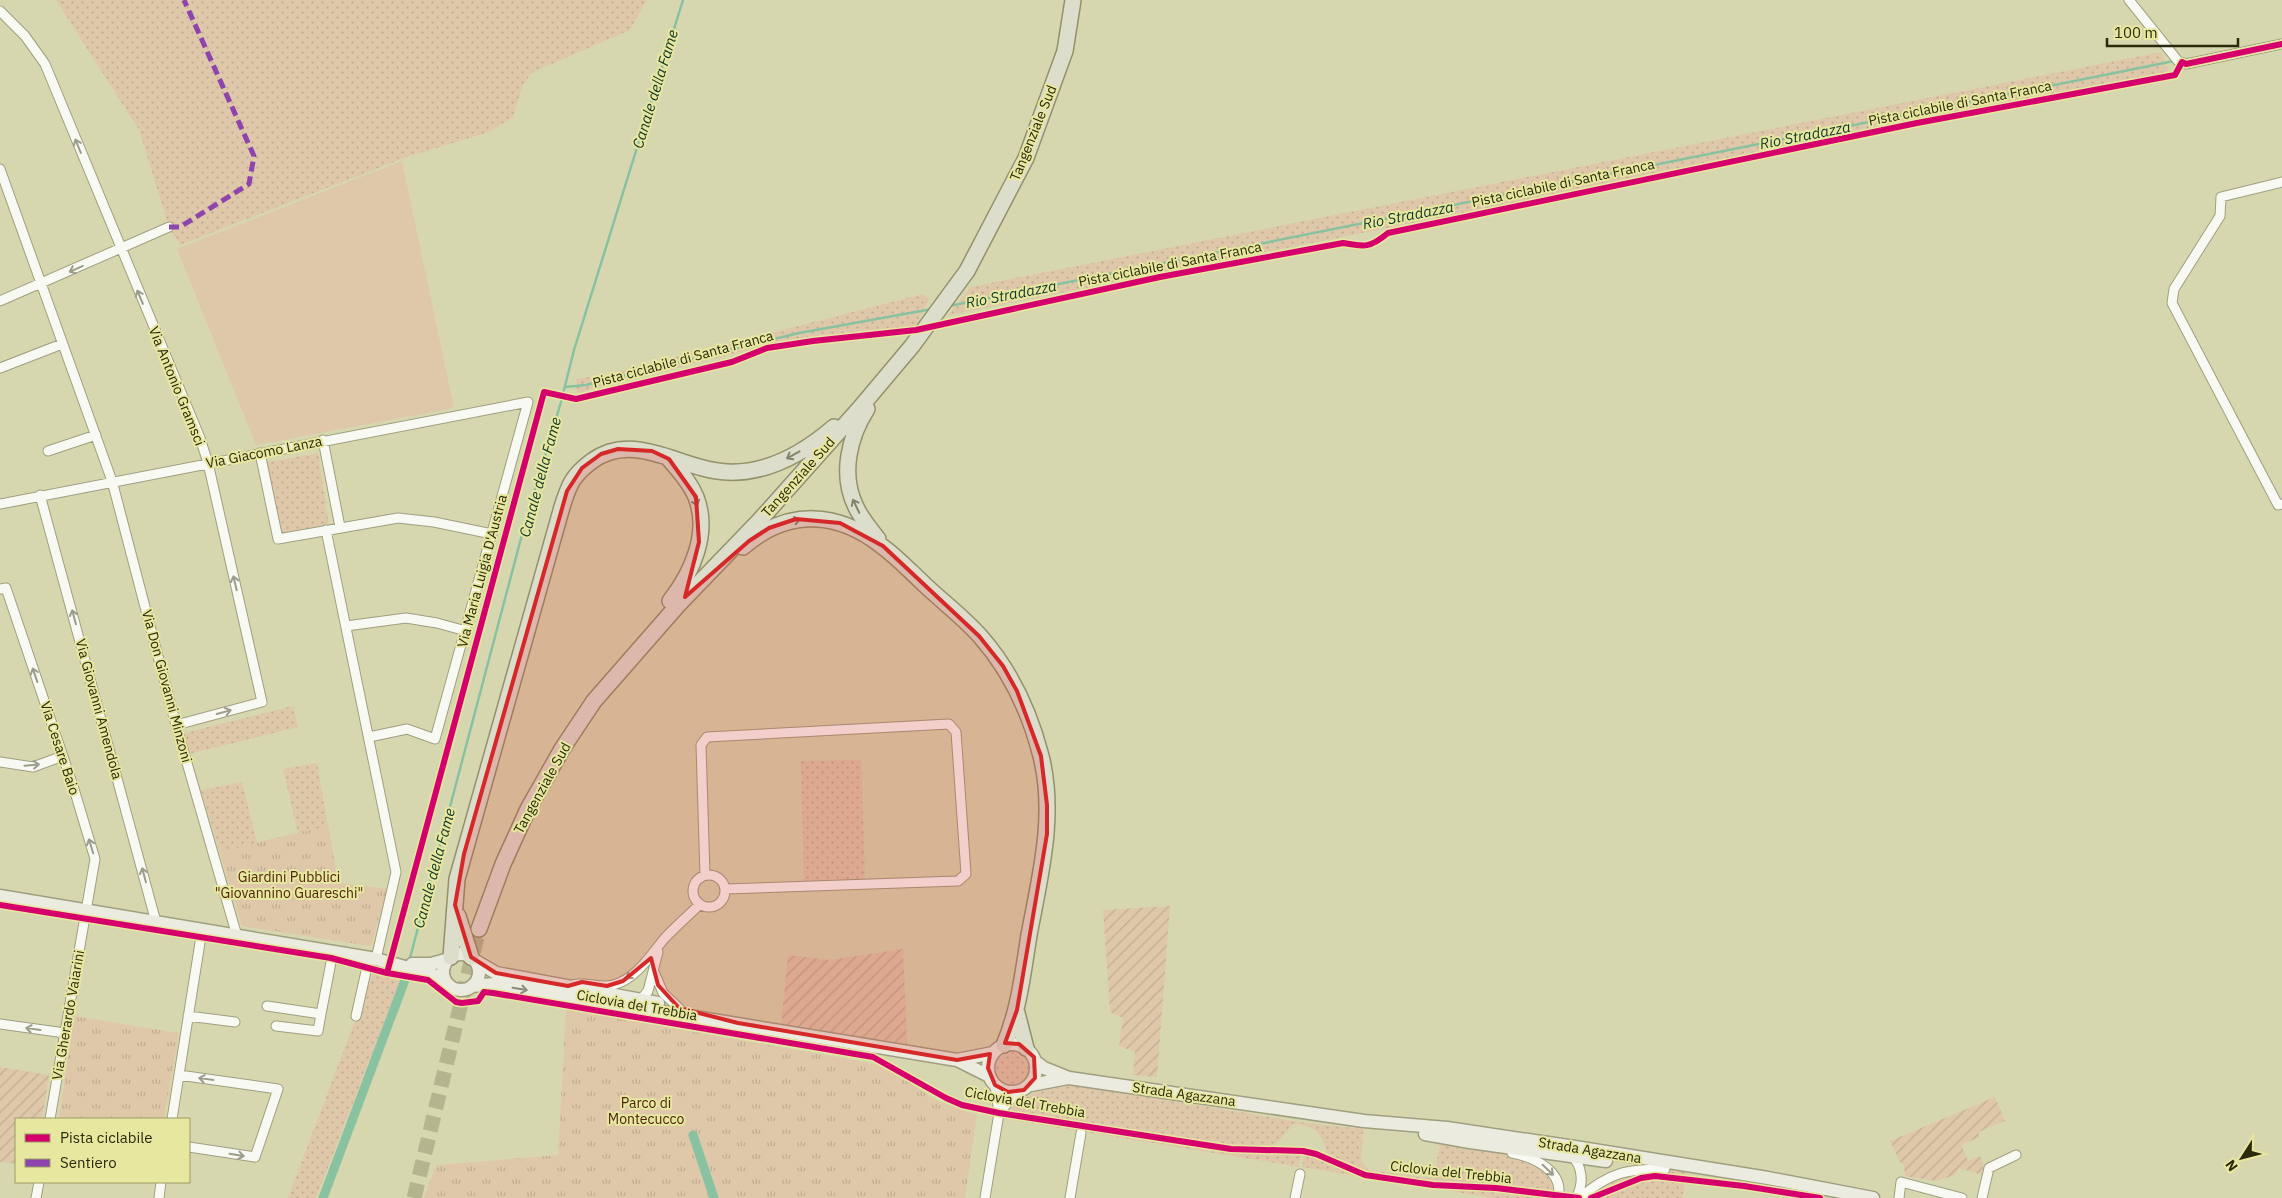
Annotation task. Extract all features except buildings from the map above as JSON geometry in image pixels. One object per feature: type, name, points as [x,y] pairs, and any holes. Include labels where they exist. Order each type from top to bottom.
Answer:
[{"type":"main road","name":"Tangenziale Sud","points":[[479,929],[503,864],[528,809],[562,749],[594,702],[684,599],[758,520],[898,363],[967,271],[1026,158],[1065,51],[1073,0]]},
{"type":"main road","points":[[883,546],[856,506],[851,493],[848,458],[857,427],[898,363]]},
{"type":"main road","points":[[447,984],[443,974],[450,958],[457,879],[562,507],[573,477],[601,454],[618,449],[652,451],[669,459],[699,468],[728,473],[770,466],[798,452],[825,434],[872,393]]},
{"type":"main road","points":[[615,676],[648,626],[683,585],[693,566],[697,550],[700,519],[696,498],[687,480],[669,459]]},
{"type":"main road","points":[[684,599],[750,541],[769,528],[796,519],[819,518],[840,522],[883,546],[979,636],[1004,666],[1017,691],[1041,756],[1046,783],[1047,834],[1017,1010],[998,1049],[989,1060],[992,1081]]},
{"type":"main road","points":[[0,896],[372,958],[421,968],[457,990],[467,989],[472,986],[494,984],[957,1060],[992,1081],[1001,1090],[1016,1093],[1031,1085],[1070,1078]]},
{"type":"main road","points":[[455,905],[472,959],[477,965],[478,976],[472,986]]},
{"type":"main road","points":[[421,968],[460,954],[496,973],[642,1000],[738,1023]]},
{"type":"main road","points":[[1017,1010],[1020,1030],[1026,1048],[1036,1062],[1037,1070],[1031,1085]]},
{"type":"main road","points":[[957,1060],[1020,1044],[1026,1048]]},
{"type":"main road","name":"Strada Agazzana","points":[[1036,1062],[1044,1068],[1070,1078],[1364,1121],[1470,1142],[1814,1188],[1873,1198]]},
{"type":"main road","name":"Strada Agazzana","points":[[1364,1121],[1447,1128],[1768,1178],[1814,1188]]},
{"type":"street","points":[[2129,0],[2178,60],[2186,64],[2282,44]]},
{"type":"street","name":"Via Antonio Gramsci","points":[[0,11],[25,36],[45,64],[120,249],[200,438],[208,462],[262,702],[176,725]]},
{"type":"street","name":"Via Don Giovanni Minzoni","points":[[0,169],[40,285],[112,481],[176,725],[237,936]]},
{"type":"street","points":[[2282,182],[2220,198],[2220,216],[2174,289],[2172,303],[2278,505],[2282,504]]},
{"type":"street","points":[[0,301],[169,228]]},
{"type":"street","points":[[0,368],[62,344]]},
{"type":"street","name":"Via Giacomo Lanza","points":[[0,504],[208,462],[528,402]]},
{"type":"street","name":"Via Maria Luigia D'Austria","points":[[369,737],[406,730],[435,739],[528,402]]},
{"type":"street","points":[[48,451],[96,435]]},
{"type":"street","points":[[323,440],[340,527]]},
{"type":"street","points":[[260,452],[278,539],[398,518],[434,522],[492,534]]},
{"type":"street","name":"Via Giovanni Amendola","points":[[40,495],[156,922]]},
{"type":"street","points":[[326,530],[396,872],[356,1016]]},
{"type":"street","name":"Via Cesare Baio","points":[[3,588],[63,756],[95,858],[86,911]]},
{"type":"street","points":[[346,626],[406,618],[437,623],[466,631]]},
{"type":"street","points":[[705,875],[701,744],[707,737],[949,724],[956,732],[966,874],[958,880],[725,889]]},
{"type":"street","points":[[0,762],[33,767],[63,756]]},
{"type":"street","points":[[705,875],[716,876],[725,889],[719,903],[710,907],[700,904],[694,897],[693,888],[697,880],[705,875]]},
{"type":"street","points":[[568,986],[582,982],[608,986],[623,982],[644,965],[665,938],[700,904]]},
{"type":"street","name":"Via Gherardo Vaiarini","points":[[50,1118],[86,911]]},
{"type":"street","points":[[172,1118],[202,930]]},
{"type":"street","points":[[554,994],[579,994],[635,1003],[642,1000],[648,991],[655,958],[665,938]]},
{"type":"street","points":[[276,1026],[318,1031],[333,952]]},
{"type":"street","points":[[653,967],[656,980],[663,993],[679,1008]]},
{"type":"street","points":[[267,1006],[321,1014]]},
{"type":"street","points":[[188,1016],[235,1022]]},
{"type":"street","points":[[0,1024],[65,1033]]},
{"type":"street","points":[[179,1075],[278,1090],[254,1157],[190,1147]]},
{"type":"street","points":[[985,1198],[999,1113],[992,1081]]},
{"type":"street","points":[[999,1113],[1016,1093]]},
{"type":"street","points":[[1070,1198],[1081,1133]]},
{"type":"street","points":[[1496,1136],[1506,1141],[1566,1150],[1573,1156],[1581,1176],[1581,1184],[1576,1198]]},
{"type":"street","name":"Strada Agazzana","points":[[1470,1142],[1532,1159],[1546,1167],[1554,1176],[1559,1195]]},
{"type":"street","points":[[1982,1198],[1989,1168],[2016,1155]]},
{"type":"street","points":[[1580,1198],[1603,1180],[1620,1172],[1642,1169],[1665,1169]]},
{"type":"street","points":[[1295,1198],[1300,1174]]},
{"type":"street","points":[[1900,1198],[1901,1182],[1962,1198]]},
{"type":"street","points":[[36,1198],[39,1183]]},
{"type":"street","points":[[159,1198],[161,1183]]},
{"type":"highlighted area","points":[[618,449],[652,451],[669,459],[696,497],[699,542],[685,597],[749,541],[769,528],[796,519],[840,523],[883,546],[979,636],[1003,666],[1017,691],[1041,756],[1047,805],[1047,834],[1017,1010],[1005,1043],[1019,1044],[1034,1057],[1035,1078],[1024,1090],[1008,1092],[995,1085],[988,1068],[990,1054],[957,1060],[738,1023],[679,1008],[658,985],[651,958],[623,981],[607,986],[582,982],[568,986],[496,973],[471,957],[455,905],[464,854],[567,491],[582,468],[601,454]]},
{"type":"green space","points":[[56,0],[647,0],[630,30],[531,73],[522,87],[513,117],[489,132],[407,157],[180,245],[169,227],[139,130]]},
{"type":"green space","points":[[2161,52],[2169,73],[949,315],[970,287]]},
{"type":"green space","points":[[402,161],[454,408],[256,445],[177,249]]},
{"type":"green space","points":[[923,294],[929,300],[914,328],[764,346],[577,393],[576,379],[610,374]]},
{"type":"green space","points":[[318,453],[329,526],[281,536],[264,463]]},
{"type":"green space","points":[[293,706],[298,727],[189,754],[184,733]]},
{"type":"green space","points":[[861,760],[865,880],[804,881],[801,761]]},
{"type":"green space","name":"Giardini Pubblici \"Giovannino Guareschi\"","points":[[317,763],[338,883],[387,889],[371,946],[242,926],[201,790],[242,782],[257,842],[298,833],[283,769]]},
{"type":"green space","name":"Giardini Pubblici \"Giovannino Guareschi\"","points":[[328,826],[338,883],[387,889],[371,946],[242,926],[220,852]]},
{"type":"green space","points":[[1170,906],[1157,1077],[1133,1075],[1135,1052],[1119,1046],[1123,1018],[1110,1012],[1103,910]]},
{"type":"green space","points":[[903,949],[907,1044],[781,1025],[788,955],[830,960]]},
{"type":"green space","points":[[373,973],[401,979],[316,1198],[288,1198]]},
{"type":"green space","name":"Parco di Montecucco","points":[[566,1009],[887,1066],[935,1100],[977,1115],[965,1198],[424,1198],[436,1165],[558,1155]]},
{"type":"green space","points":[[74,1016],[179,1033],[164,1118],[59,1118]]},
{"type":"green space","points":[[1013,1049],[1027,1054],[1032,1068],[1027,1082],[1013,1087],[999,1082],[994,1068],[999,1054]]},
{"type":"green space","points":[[0,1067],[49,1075],[42,1118],[15,1118],[15,1164],[0,1162]]},
{"type":"green space","points":[[1074,1085],[1307,1123],[1363,1129],[1361,1162],[1369,1170],[1429,1178],[1435,1168],[1440,1147],[1429,1140],[1481,1149],[1522,1160],[1539,1169],[1549,1179],[1552,1192],[1479,1184],[1420,1182],[1381,1176],[1344,1164],[1327,1154],[1323,1141],[1317,1132],[1301,1125],[1293,1124],[1277,1143],[1268,1147],[1243,1147],[1006,1111],[1029,1095]]},
{"type":"green space","points":[[1995,1097],[2005,1121],[1981,1131],[1978,1133],[1980,1137],[1961,1145],[1968,1161],[1980,1156],[1983,1163],[1983,1175],[1959,1168],[1955,1175],[1936,1181],[1905,1176],[1904,1165],[1900,1162],[1890,1141]]},
{"type":"green space","points":[[1006,1115],[1217,1148],[1301,1153],[1299,1167],[1006,1119]]},
{"type":"green space","points":[[1304,1153],[1325,1159],[1359,1175],[1441,1187],[1479,1188],[1543,1198],[1494,1198],[1302,1167]]},
{"type":"green space","points":[[1665,1169],[1687,1172],[1682,1198],[1581,1198],[1603,1180]]},
{"type":"waterway","name":"Canale della Fame","points":[[410,958],[524,527],[561,402],[574,350],[683,0]]},
{"type":"waterway","name":"Rio Stradazza","points":[[949,306],[2174,61]]},
{"type":"waterway","name":"Rio Stradazza","points":[[565,387],[586,385],[799,333],[932,309]]},
{"type":"waterway","name":"Canale della Fame","points":[[323,1198],[405,980]]},
{"type":"waterway","points":[[693,1135],[714,1198]]},
{"type":"tunnel","points":[[414,1198],[479,929]]},
{"type":"marked path","points":[[169,227],[180,227],[249,184],[254,156],[184,0]]},
{"type":"cycle path","name":"Pista ciclabile di Santa Franca","points":[[387,973],[544,392],[576,399],[732,362],[767,348],[916,330],[1160,277],[1343,243],[1357,245],[1372,244],[1388,233],[1917,123],[2175,75],[2182,62],[2186,64],[2282,44]]},
{"type":"cycle path","name":"Ciclovia del Trebbia","points":[[0,905],[331,958],[387,973],[428,980],[456,1002],[478,1001],[484,992],[493,993],[873,1057],[946,1098],[962,1105],[999,1113],[1231,1149],[1303,1151],[1316,1154],[1365,1175],[1433,1185],[1496,1188],[1579,1198]]},
{"type":"cycle path","points":[[1591,1198],[1641,1178],[1655,1176],[1744,1186],[1820,1198]]}]
